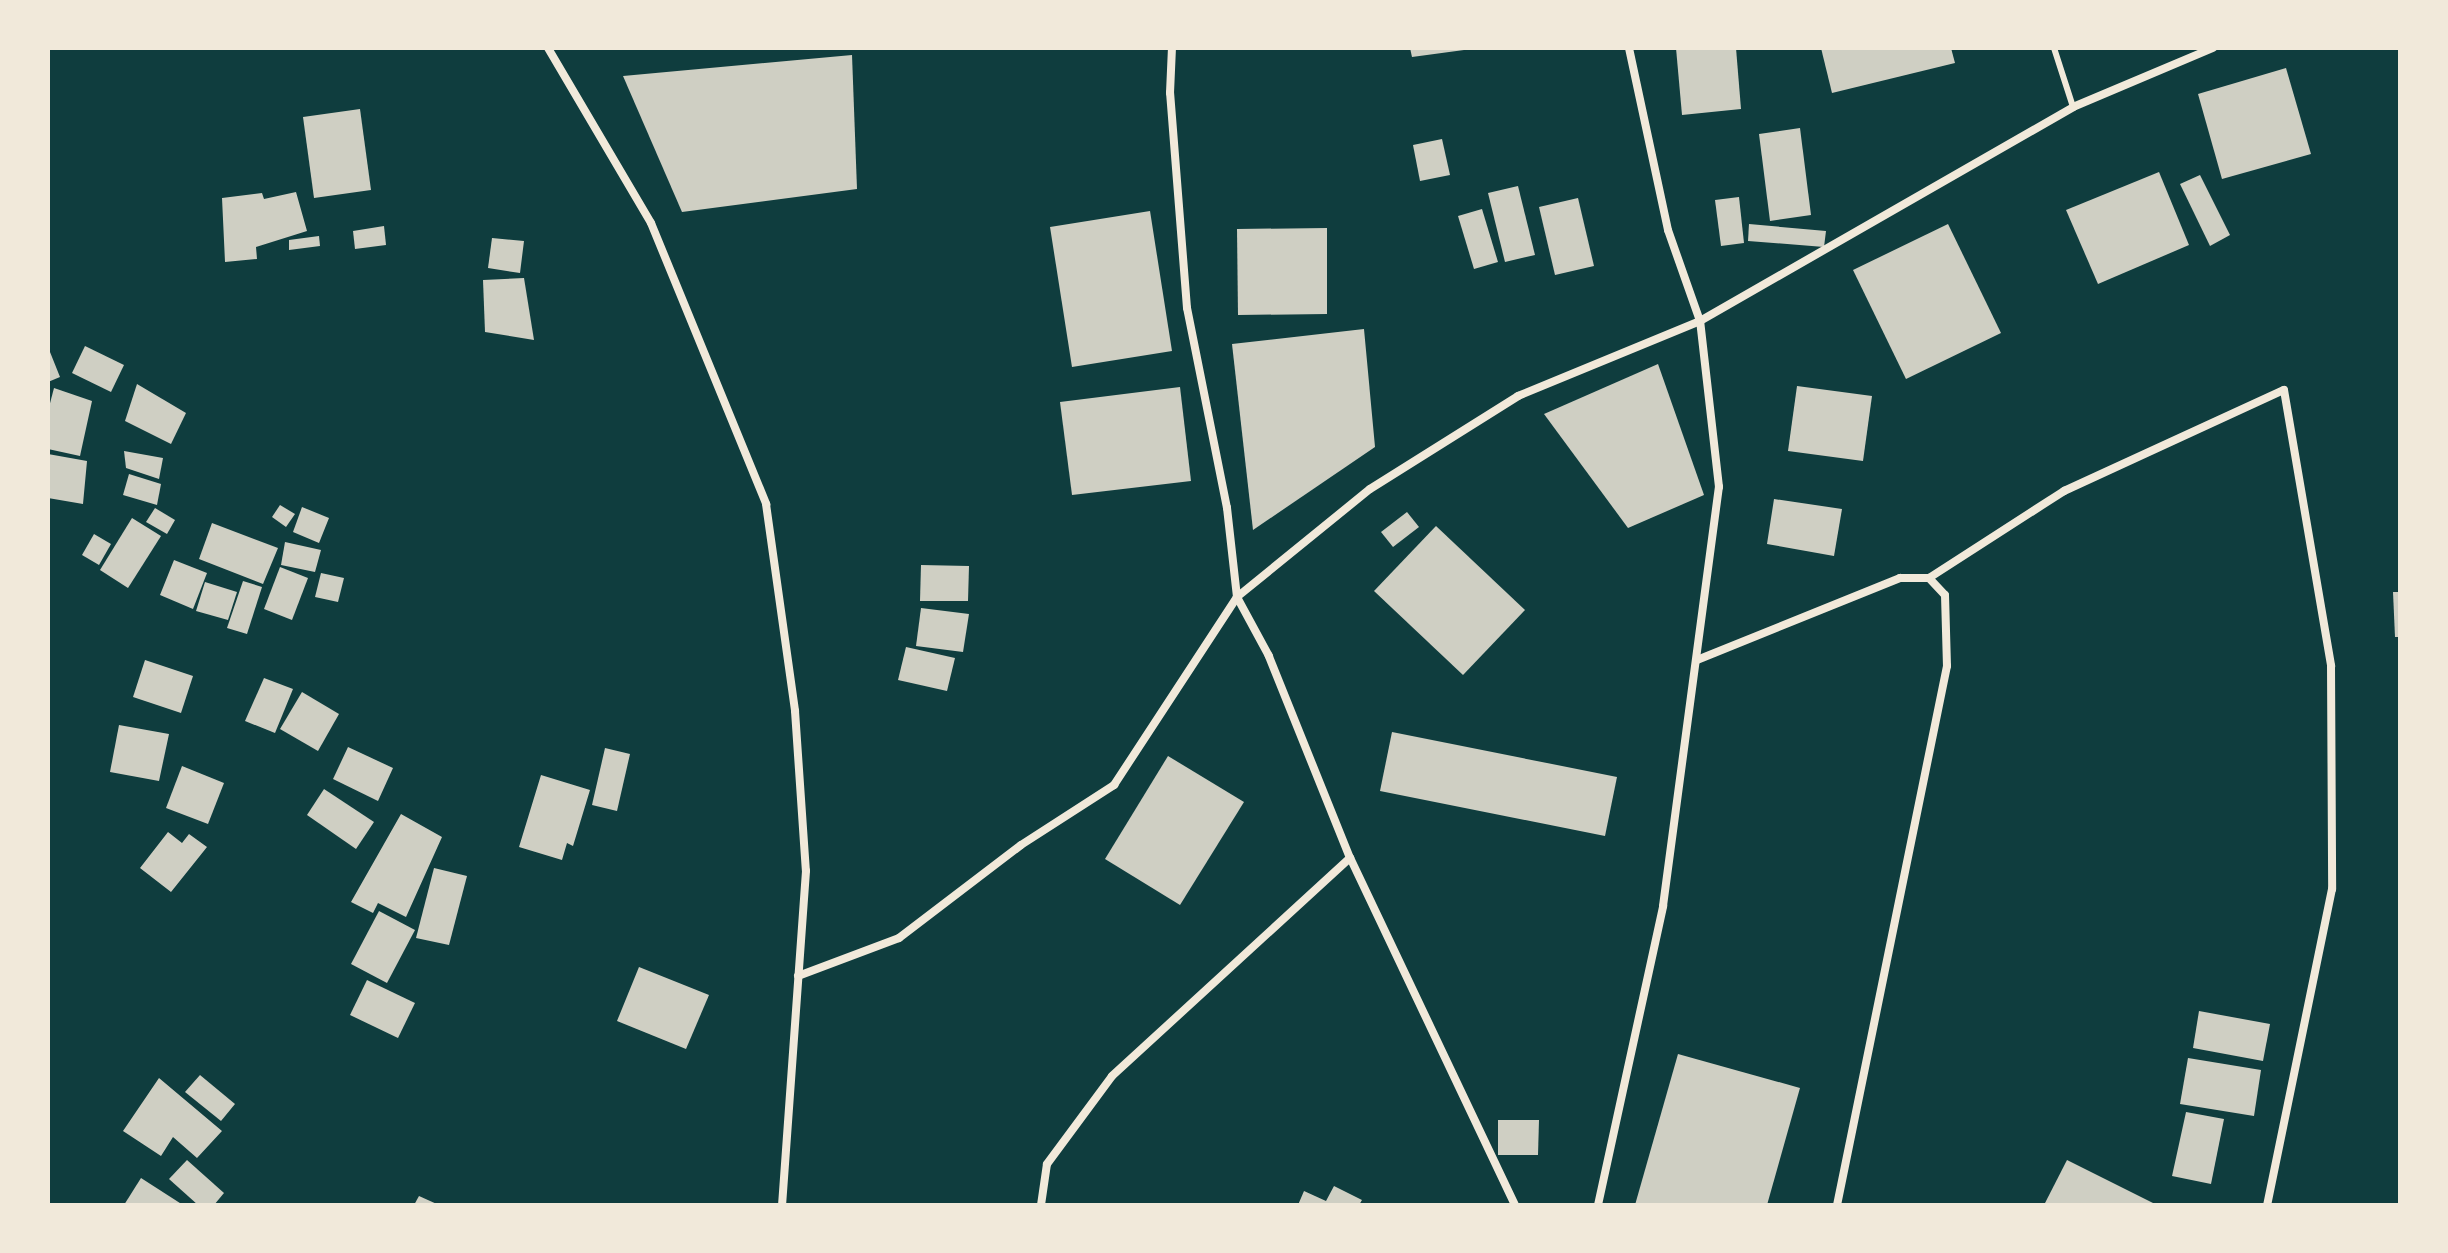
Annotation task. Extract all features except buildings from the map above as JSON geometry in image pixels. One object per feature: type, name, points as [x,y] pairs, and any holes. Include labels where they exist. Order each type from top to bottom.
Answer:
[{"type":"street","points":[[548,48],[651,223],[766,504],[795,711],[806,871],[782,1205]]},
{"type":"street","points":[[1172,48],[1170,93],[1187,308],[1227,508],[1237,597],[1269,656],[1350,858],[1515,1205]]},
{"type":"street","points":[[1598,1205],[1663,906],[1719,487],[1700,321],[1668,230],[1629,48]]},
{"type":"street","points":[[798,976],[899,938],[1021,845],[1114,785],[1237,597],[1370,489],[1518,396],[1700,321],[2073,107],[2213,48]]},
{"type":"street","points":[[1697,660],[1900,578],[1929,578],[2064,491],[2284,390],[2331,666],[2332,889],[2267,1205]]},
{"type":"street","points":[[1837,1205],[1947,666],[1945,595],[1929,578]]},
{"type":"street","points":[[1041,1205],[1047,1164],[1112,1076],[1350,858]]},
{"type":"lane","points":[[2054,48],[2073,107]]}]
